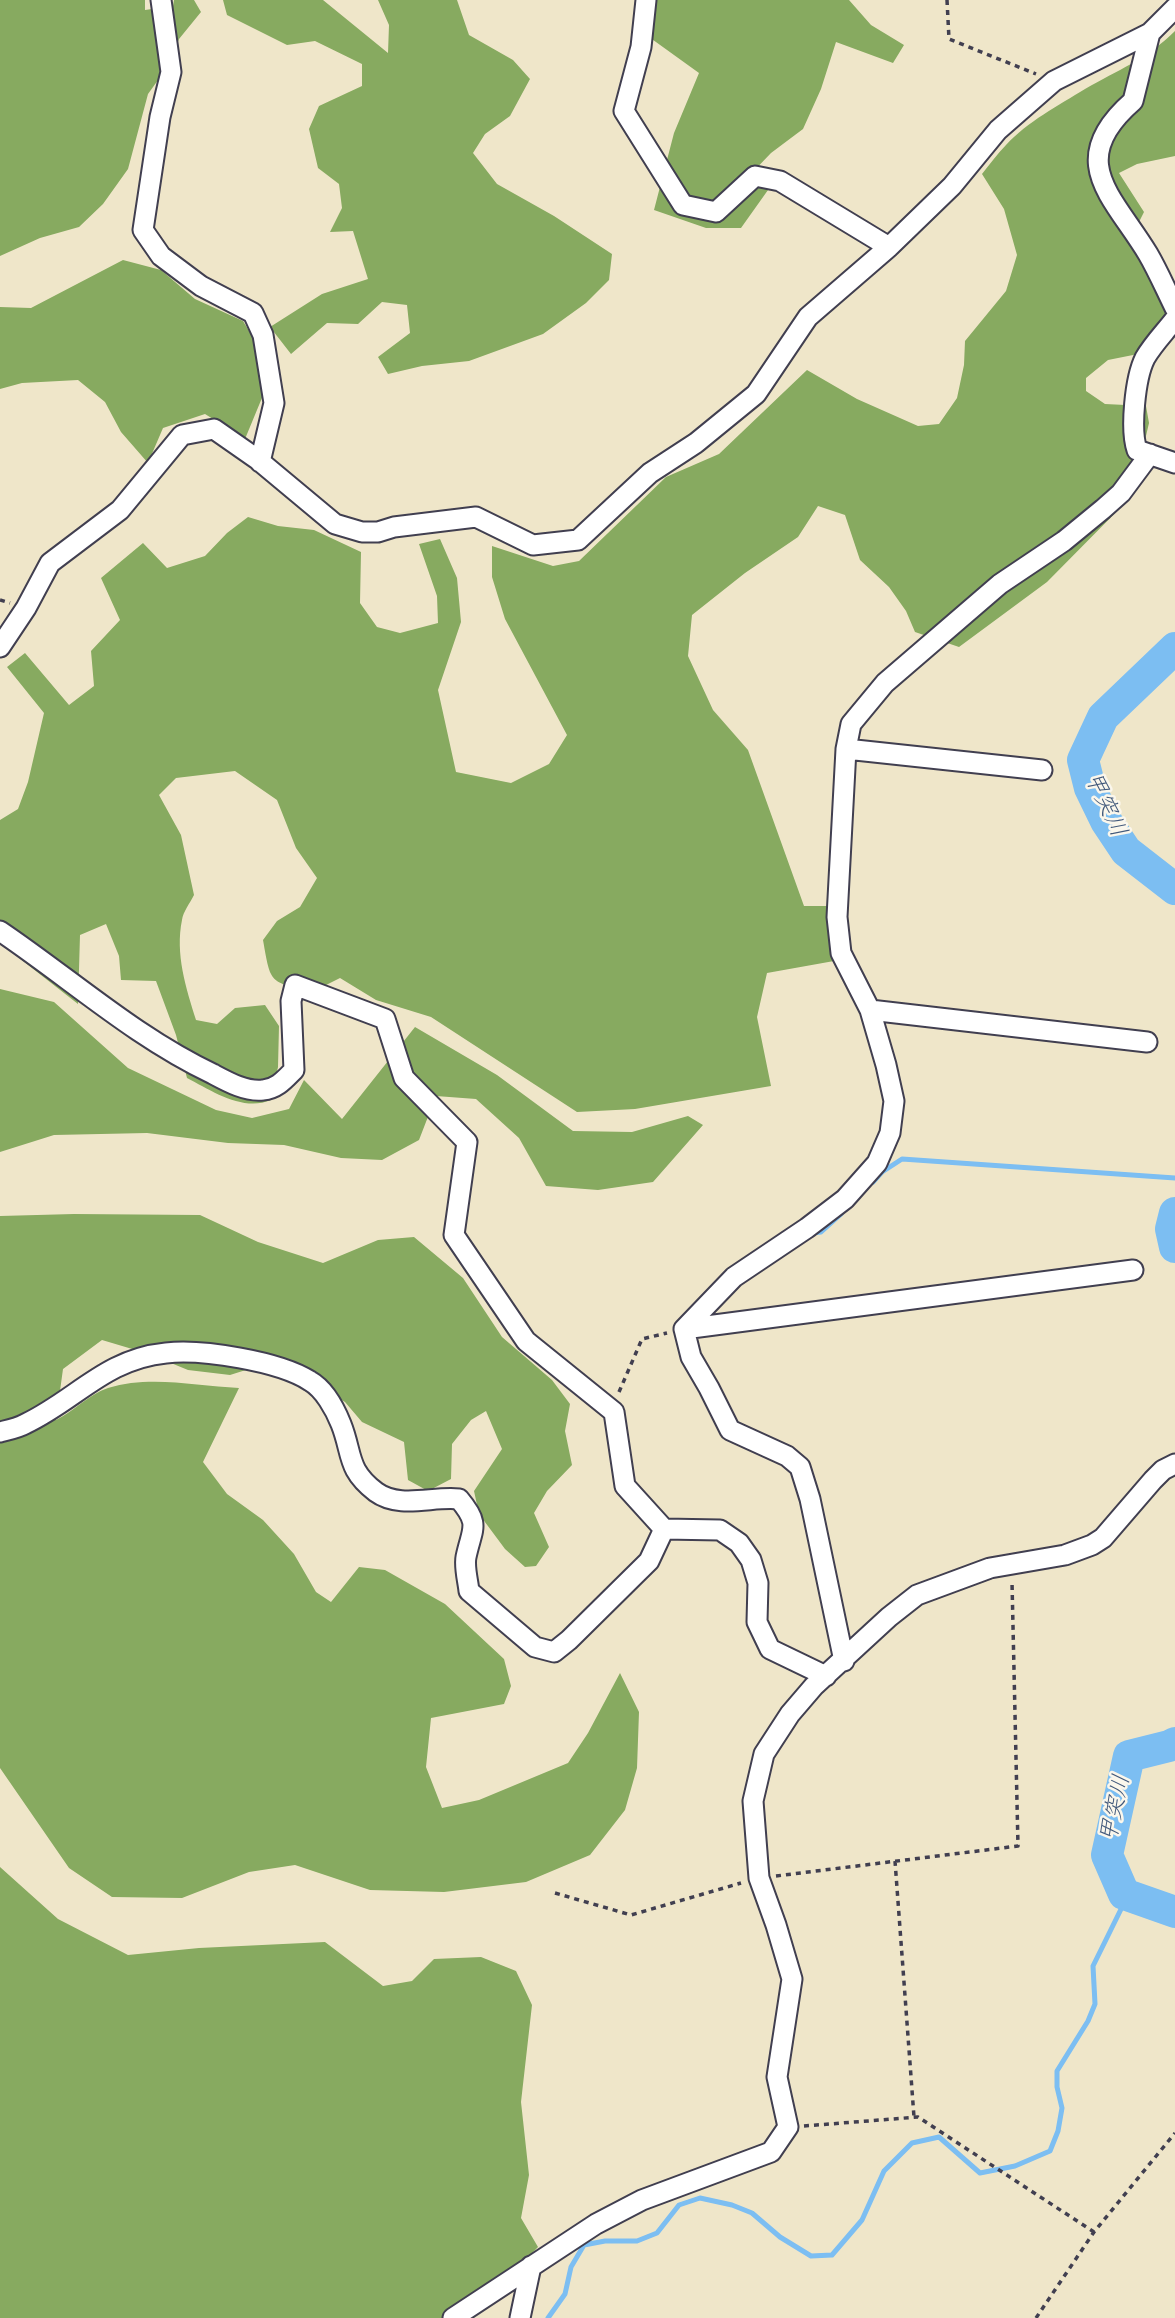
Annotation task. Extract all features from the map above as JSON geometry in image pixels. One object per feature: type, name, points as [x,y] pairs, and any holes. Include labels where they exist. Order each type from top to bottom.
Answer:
[{"type":"street","points":[[161,0],[171,72],[160,117],[143,230],[162,256],[201,286],[253,313],[263,335],[274,403],[260,462]]},
{"type":"street","points":[[646,0],[640,47],[624,111],[683,205],[716,212],[755,176],[767,178],[780,181],[889,247]]},
{"type":"street","points":[[0,647],[26,608],[50,563],[121,510],[182,435],[214,429],[260,462],[335,524],[362,532],[378,532],[394,527],[476,517],[533,545],[578,540],[650,473],[696,443],[756,394],[808,317],[889,247],[951,186],[998,130],[1054,81],[1150,33],[1175,8]]},
{"type":"street","points":[[1150,33],[1133,101],[1104,135],[1098,150],[1098,171],[1112,200],[1149,255],[1175,308]]},
{"type":"street","points":[[1175,319],[1143,361],[1136,399],[1134,442],[1138,450],[1175,463]]},
{"type":"street","points":[[684,1329],[734,1277],[845,1199],[877,1163],[890,1133],[894,1101],[886,1065],[870,1010],[841,953],[837,917],[846,749],[851,724],[885,683],[1000,584],[1064,541],[1121,493],[1150,454]]},
{"type":"street","points":[[846,749],[1042,770]]},
{"type":"street","points":[[0,931],[106,1010],[168,1051],[239,1087],[264,1090],[279,1085],[294,1070],[291,1001],[295,985],[385,1019],[404,1078],[467,1142],[454,1235],[526,1341],[614,1412],[625,1486],[664,1529],[720,1530],[739,1543],[751,1560],[758,1583],[757,1622],[770,1649],[826,1676]]},
{"type":"street","points":[[870,1010],[1147,1042]]},
{"type":"street","points":[[684,1329],[1133,1270]]},
{"type":"street","points":[[684,1329],[691,1357],[730,1430],[788,1456],[800,1467],[810,1499],[844,1661]]},
{"type":"street","points":[[0,1432],[24,1425],[103,1373],[127,1362],[164,1353],[197,1353],[247,1360],[289,1372],[312,1382],[329,1400],[341,1424],[353,1469],[378,1494],[406,1502],[460,1499],[473,1515],[473,1532],[465,1560],[469,1591],[535,1647],[554,1652],[649,1561],[664,1529]]},
{"type":"street","points":[[453,2318],[596,2224],[642,2200],[771,2152],[788,2127],[777,2077],[792,1979],[758,1878],[753,1801],[764,1754],[790,1714],[826,1676],[889,1617],[917,1595],[990,1568],[1065,1555],[1092,1545],[1103,1538],[1153,1479],[1175,1464]]},
{"type":"street","points":[[520,2318],[531,2266]]},
{"type":"path","points":[[947,0],[949,39],[1054,81]]},
{"type":"path","points":[[612,1411],[642,1339],[684,1329]]},
{"type":"path","points":[[555,1893],[631,1915],[758,1878],[1018,1846],[1011,1564]]},
{"type":"path","points":[[895,1861],[914,2117]]},
{"type":"path","points":[[788,2127],[918,2116],[1094,2232]]},
{"type":"path","points":[[1036,2318],[1094,2232],[1175,2133]]},
{"type":"green space","points":[[0,0],[145,0],[145,10],[173,6],[174,0],[194,0],[201,12],[179,39],[171,62],[148,94],[128,169],[103,204],[79,227],[40,238],[0,256]]},
{"type":"green space","points":[[223,0],[323,0],[388,53],[389,25],[378,0],[457,0],[469,35],[513,60],[530,79],[510,116],[485,134],[473,153],[497,184],[554,216],[612,254],[609,280],[586,303],[543,334],[469,361],[422,366],[388,374],[378,357],[410,333],[407,305],[382,302],[358,324],[327,323],[291,354],[270,327],[322,294],[368,279],[353,231],[330,232],[342,208],[339,184],[318,168],[309,129],[319,106],[362,86],[362,64],[315,41],[287,45],[227,15]]},
{"type":"green space","points":[[656,0],[849,0],[871,25],[904,45],[893,63],[836,42],[821,89],[803,129],[771,153],[748,177],[768,190],[741,228],[706,228],[654,210],[674,133],[699,73],[649,37]]},
{"type":"green space","points":[[1175,31],[1175,156],[1137,164],[1119,173],[1144,212],[1131,238],[1175,330],[1163,349],[1108,360],[1086,378],[1086,391],[1105,404],[1146,406],[1149,423],[1132,496],[1047,582],[959,647],[915,632],[906,611],[889,587],[860,560],[845,515],[818,506],[798,537],[745,573],[692,615],[688,656],[713,710],[748,750],[804,906],[827,906],[834,961],[767,973],[757,1017],[771,1086],[635,1109],[577,1112],[431,1017],[376,1000],[340,978],[312,992],[280,983],[274,979],[268,966],[263,940],[277,921],[300,907],[317,878],[296,848],[277,800],[235,771],[176,778],[159,795],[181,835],[194,895],[183,917],[180,945],[185,983],[196,1020],[217,1024],[235,1008],[265,1005],[279,1026],[278,1067],[271,1100],[260,1103],[239,1102],[187,1078],[176,1035],[156,981],[121,980],[119,956],[106,924],[80,935],[78,1004],[0,943],[0,820],[18,809],[28,782],[44,713],[7,667],[25,653],[69,705],[94,686],[91,651],[120,620],[101,578],[143,543],[167,568],[205,556],[227,533],[248,517],[278,526],[314,530],[361,552],[360,603],[377,627],[400,633],[438,623],[437,596],[419,544],[440,539],[457,578],[461,622],[438,690],[456,772],[511,783],[549,764],[567,735],[505,619],[492,577],[492,546],[553,566],[579,561],[666,477],[719,454],[807,370],[857,399],[918,426],[939,424],[957,398],[964,365],[965,341],[1006,291],[1017,255],[1004,209],[982,174],[1006,145],[1033,121],[1143,57]]},
{"type":"green space","points":[[123,260],[161,270],[195,299],[243,321],[263,354],[264,393],[245,439],[205,414],[163,428],[148,463],[121,432],[105,402],[78,380],[22,383],[0,389],[0,307],[31,308]]},
{"type":"green space","points":[[0,989],[54,1002],[128,1068],[216,1110],[252,1118],[289,1109],[304,1080],[342,1119],[415,1027],[497,1075],[573,1131],[632,1132],[688,1116],[703,1125],[653,1182],[598,1190],[546,1186],[519,1138],[476,1099],[436,1096],[419,1140],[382,1160],[341,1158],[284,1145],[228,1143],[147,1133],[54,1135],[0,1152]]},
{"type":"green space","points":[[200,1215],[258,1242],[323,1263],[378,1240],[414,1237],[463,1278],[502,1337],[552,1380],[570,1404],[565,1431],[572,1465],[547,1491],[534,1513],[549,1547],[536,1566],[525,1567],[505,1549],[479,1514],[474,1491],[502,1449],[486,1411],[471,1420],[452,1444],[451,1479],[428,1491],[408,1480],[404,1442],[362,1422],[345,1402],[320,1386],[268,1363],[230,1375],[188,1370],[149,1354],[102,1340],[63,1369],[56,1420],[101,1391],[124,1384],[173,1382],[239,1388],[203,1462],[227,1494],[263,1520],[294,1554],[316,1592],[331,1602],[359,1567],[385,1570],[445,1604],[504,1659],[511,1686],[504,1704],[431,1718],[426,1767],[442,1808],[479,1800],[568,1763],[588,1733],[620,1673],[639,1712],[637,1768],[625,1810],[590,1855],[526,1882],[444,1892],[370,1890],[295,1865],[249,1872],[182,1898],[112,1897],[69,1868],[0,1768],[0,1216]]},
{"type":"green space","points":[[0,1867],[58,1919],[128,1955],[199,1948],[325,1942],[383,1986],[412,1981],[434,1959],[481,1957],[516,1971],[532,2005],[521,2102],[529,2175],[521,2218],[538,2247],[470,2318],[0,2318]]},
{"type":"waterway","name":"甲突川","points":[[1175,648],[1103,717],[1083,760],[1090,788],[1106,821],[1126,851],[1175,889]]},
{"type":"waterway","points":[[873,1182],[882,1172],[902,1159],[1175,1178]]},
{"type":"waterway","name":"甲突川","points":[[1175,1213],[1171,1229],[1175,1247]]},
{"type":"waterway","points":[[812,1233],[821,1232],[841,1214]]},
{"type":"waterway","name":"甲突川","points":[[1175,1743],[1129,1756],[1107,1855],[1124,1894],[1175,1912]]},
{"type":"waterway","points":[[548,2318],[565,2294],[571,2267],[584,2245],[605,2241],[637,2241],[657,2233],[679,2205],[700,2198],[732,2205],[752,2213],[780,2237],[811,2256],[832,2255],[862,2220],[884,2171],[912,2143],[939,2137],[980,2173],[1015,2166],[1050,2151],[1058,2131],[1062,2108],[1057,2087],[1057,2071],[1088,2021],[1095,2004],[1093,1966],[1128,1895]]}]
